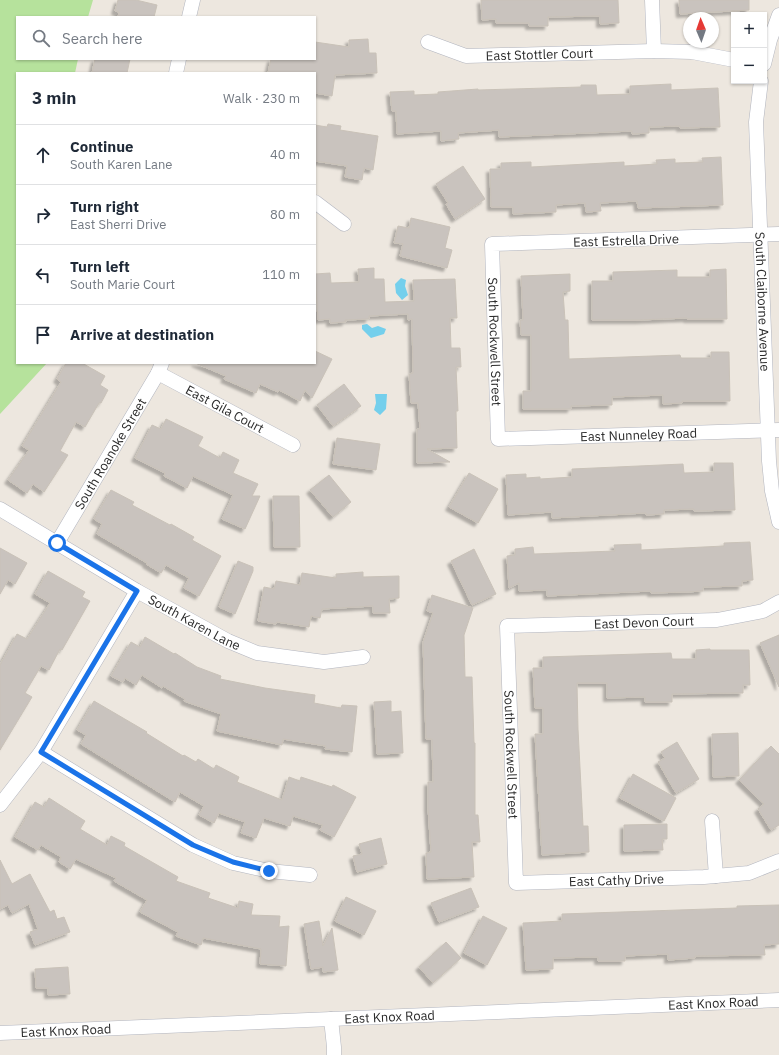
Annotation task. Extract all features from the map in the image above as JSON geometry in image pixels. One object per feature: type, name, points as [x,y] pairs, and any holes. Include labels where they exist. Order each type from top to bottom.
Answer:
[{"type":"street","points":[[189,16],[193,0]]},
{"type":"street","points":[[652,0],[654,51]]},
{"type":"street","points":[[767,52],[779,15]]},
{"type":"street","name":"East Stottler Court","points":[[428,42],[466,56],[654,51],[692,52],[731,59]]},
{"type":"street","points":[[176,72],[179,60]]},
{"type":"street","name":"South Claiborne Avenue","points":[[761,84],[756,122],[760,235],[773,430],[772,491],[779,522]]},
{"type":"street","points":[[316,203],[344,224]]},
{"type":"street","name":"East Estrella Drive","points":[[492,244],[779,234]]},
{"type":"street","name":"South Rockwell Street","points":[[492,244],[498,439]]},
{"type":"street","name":"East Gila Court","points":[[160,368],[293,445]]},
{"type":"street","name":"South Roanoke Street","points":[[57,543],[160,368]]},
{"type":"street","name":"East Nunneley Road","points":[[498,439],[773,430]]},
{"type":"street","name":"South Karen Lane","points":[[0,509],[137,591],[228,641],[256,653],[324,662],[363,657]]},
{"type":"street","points":[[0,806],[41,752],[137,591]]},
{"type":"street","name":"East Devon Court","points":[[507,626],[717,620],[762,611],[779,602]]},
{"type":"street","name":"South Rockwell Street","points":[[507,626],[516,883]]},
{"type":"street","points":[[41,752],[193,845],[233,862],[269,871],[310,874]]},
{"type":"street","points":[[712,821],[716,876]]},
{"type":"street","name":"East Cathy Drive","points":[[516,883],[716,876],[749,873],[779,861]]},
{"type":"street","name":"East Knox Road","points":[[0,1034],[779,1000]]},
{"type":"street","points":[[331,1019],[334,1055]]},
{"type":"green space","points":[[0,0],[93,0],[88,16],[16,16],[16,60],[78,60],[75,72],[16,72],[16,364],[46,364],[0,414]]},
{"type":"water","points":[[401,278],[406,280],[405,286],[408,295],[402,300],[396,293],[395,284]]},
{"type":"water","points":[[367,324],[372,328],[378,326],[386,329],[384,334],[371,338],[362,329],[362,325]]},
{"type":"water","points":[[375,394],[387,394],[386,409],[380,415],[374,410],[376,403]]},
{"type":"building","points":[[118,0],[136,0],[157,5],[154,16],[118,16],[119,12],[115,11]]},
{"type":"building","points":[[481,0],[618,0],[619,23],[600,24],[600,16],[548,17],[548,26],[529,26],[529,23],[496,23],[496,19],[482,20]]},
{"type":"building","points":[[679,0],[749,0],[749,10],[683,12],[683,14],[680,14]]},
{"type":"building","points":[[368,39],[369,53],[376,53],[377,73],[335,75],[332,96],[316,93],[316,72],[268,72],[271,60],[316,60],[316,42],[349,47],[349,40]]},
{"type":"building","points":[[95,60],[130,60],[127,72],[92,72]]},
{"type":"building","points":[[671,84],[671,90],[718,88],[720,127],[649,127],[649,133],[632,134],[632,131],[499,137],[499,130],[458,133],[459,139],[441,141],[441,131],[397,134],[396,111],[392,111],[390,92],[414,91],[414,95],[438,94],[438,92],[478,89],[581,87],[581,85],[596,85],[597,95],[630,94],[630,86]]},
{"type":"building","points":[[328,124],[341,126],[340,130],[378,136],[373,170],[364,168],[362,180],[345,177],[347,166],[316,161],[316,125],[327,127]]},
{"type":"building","points":[[721,157],[723,205],[638,208],[637,201],[600,203],[601,211],[586,212],[585,203],[556,205],[556,212],[513,214],[513,207],[491,207],[490,169],[501,169],[501,163],[531,162],[531,167],[624,162],[624,166],[657,164],[656,160],[675,159],[675,163],[703,162],[702,158]]},
{"type":"building","points":[[463,166],[485,199],[455,219],[446,204],[448,203],[436,184]]},
{"type":"building","points":[[411,218],[450,227],[445,248],[452,250],[447,268],[400,256],[403,244],[394,243],[398,226],[409,228]]},
{"type":"building","points":[[374,268],[374,279],[384,279],[385,302],[414,301],[413,280],[455,279],[457,318],[450,318],[451,348],[460,348],[461,367],[456,367],[458,411],[456,411],[457,448],[427,449],[450,462],[417,463],[417,429],[420,429],[418,403],[411,403],[409,374],[413,373],[412,319],[408,320],[408,314],[369,316],[369,319],[345,320],[346,322],[330,323],[330,319],[318,320],[316,274],[330,273],[331,283],[359,282],[358,269]]},
{"type":"building","points":[[726,269],[727,319],[687,318],[592,320],[592,281],[613,281],[613,272],[677,270],[677,277],[710,277],[710,270]]},
{"type":"building","points":[[570,274],[570,291],[563,292],[565,320],[568,320],[569,359],[680,355],[681,358],[711,358],[711,352],[729,352],[730,401],[682,401],[682,403],[663,404],[663,395],[612,397],[612,405],[571,406],[571,409],[523,409],[523,391],[531,391],[531,335],[521,335],[520,320],[523,320],[521,276]]},
{"type":"building","points":[[316,351],[332,359],[312,398],[305,390],[300,401],[279,390],[278,392],[260,384],[256,393],[224,379],[226,376],[197,364],[316,364]]},
{"type":"building","points":[[65,364],[84,364],[105,376],[100,385],[108,390],[85,427],[76,422],[60,451],[68,455],[44,492],[33,484],[27,493],[8,480],[29,450],[22,446],[61,382],[57,379]]},
{"type":"building","points":[[344,384],[361,406],[333,426],[317,405]]},
{"type":"building","points":[[166,419],[203,437],[198,446],[220,458],[223,452],[239,460],[233,473],[258,484],[252,496],[260,496],[245,529],[222,519],[233,495],[193,476],[187,488],[164,476],[165,473],[135,458],[152,425],[161,429]]},
{"type":"building","points":[[337,438],[380,444],[376,470],[333,464]]},
{"type":"building","points":[[714,463],[733,463],[735,510],[664,510],[664,514],[646,515],[646,513],[552,518],[552,512],[508,515],[506,475],[526,474],[526,478],[540,477],[540,479],[572,477],[572,469],[683,464],[684,473],[714,472]]},
{"type":"building","points":[[469,473],[498,489],[478,523],[449,507]]},
{"type":"building","points":[[329,475],[351,502],[333,517],[310,490]]},
{"type":"building","points":[[111,490],[134,502],[132,505],[194,537],[192,540],[221,556],[199,596],[184,588],[189,578],[166,565],[161,573],[146,564],[147,563],[97,534],[102,524],[94,519]]},
{"type":"building","points":[[273,496],[299,496],[300,547],[274,547]]},
{"type":"building","points":[[750,542],[753,580],[742,581],[742,586],[703,587],[703,591],[686,592],[651,593],[651,591],[547,596],[547,590],[519,591],[519,583],[509,588],[507,556],[515,555],[515,549],[533,547],[534,554],[615,551],[614,545],[641,544],[641,550],[724,546],[724,543]]},
{"type":"building","points":[[0,548],[27,563],[15,584],[8,580],[0,594]]},
{"type":"building","points":[[474,549],[496,594],[472,605],[451,561]]},
{"type":"building","points":[[238,561],[253,567],[253,571],[235,614],[219,607]]},
{"type":"building","points":[[48,571],[85,592],[82,597],[90,601],[62,650],[60,649],[49,670],[41,666],[25,693],[32,697],[0,750],[0,665],[17,634],[27,639],[50,603],[35,594]]},
{"type":"building","points":[[363,572],[363,577],[399,576],[399,598],[389,599],[390,613],[373,613],[373,606],[322,609],[320,618],[311,616],[309,627],[277,622],[276,624],[258,621],[264,587],[274,589],[276,581],[300,585],[302,573],[336,578],[336,574]]},
{"type":"building","points":[[432,595],[473,608],[464,635],[465,677],[472,677],[475,743],[475,815],[478,815],[480,842],[472,842],[474,877],[427,879],[426,853],[431,852],[428,782],[433,782],[432,739],[426,739],[423,642],[433,613],[427,611]]},
{"type":"building","points":[[779,635],[779,687],[760,643]]},
{"type":"building","points":[[145,637],[197,667],[221,676],[220,679],[265,688],[315,695],[314,703],[341,708],[342,705],[357,706],[352,752],[325,749],[326,746],[283,739],[282,745],[217,731],[221,714],[184,701],[185,699],[163,686],[162,688],[142,675],[136,685],[125,678],[123,682],[111,676],[131,642],[140,647]]},
{"type":"building","points":[[696,650],[749,650],[750,685],[743,685],[743,693],[672,694],[672,702],[645,702],[645,697],[607,698],[607,683],[577,683],[583,826],[588,826],[589,852],[542,855],[535,734],[543,734],[543,708],[535,708],[533,668],[543,668],[543,657],[671,653],[672,659],[696,659]]},
{"type":"building","points":[[94,701],[147,732],[146,733],[183,756],[184,755],[196,762],[198,759],[214,769],[216,765],[239,777],[237,782],[282,800],[289,777],[300,781],[301,777],[332,787],[333,785],[356,797],[334,837],[320,830],[323,825],[293,816],[290,826],[264,818],[256,838],[241,833],[245,822],[219,813],[214,823],[199,815],[204,806],[180,792],[175,802],[81,744],[86,735],[77,730]]},
{"type":"building","points":[[391,701],[391,712],[401,711],[403,753],[377,754],[374,702]]},
{"type":"building","points":[[738,733],[739,776],[713,777],[712,734]]},
{"type":"building","points":[[677,742],[699,779],[676,793],[658,762],[665,758],[661,752]]},
{"type":"building","points":[[771,746],[779,754],[779,825],[771,830],[758,809],[764,804],[739,780]]},
{"type":"building","points":[[633,774],[676,798],[664,821],[620,798]]},
{"type":"building","points":[[49,798],[85,821],[80,829],[107,845],[111,836],[125,843],[124,846],[178,877],[176,881],[210,893],[208,898],[238,908],[239,901],[253,904],[251,915],[280,916],[279,927],[289,926],[286,966],[260,964],[261,949],[203,938],[201,945],[176,936],[178,932],[140,912],[147,900],[114,881],[116,878],[76,859],[70,869],[59,862],[61,857],[41,845],[38,850],[15,837],[35,802],[44,807]]},
{"type":"building","points":[[667,824],[667,839],[662,839],[663,850],[624,851],[624,825]]},
{"type":"building","points":[[381,838],[387,864],[357,872],[353,856],[362,854],[359,844]]},
{"type":"building","points":[[0,860],[12,884],[30,874],[50,912],[54,910],[57,919],[64,917],[70,932],[35,945],[30,932],[38,929],[29,904],[12,913],[8,905],[0,909]]},
{"type":"building","points":[[471,888],[479,907],[439,922],[431,903]]},
{"type":"building","points":[[346,897],[376,911],[364,935],[335,921]]},
{"type":"building","points":[[779,905],[779,944],[764,945],[765,955],[695,956],[695,958],[668,960],[668,954],[625,956],[625,961],[598,961],[598,957],[553,958],[553,969],[526,970],[523,923],[562,921],[562,914],[737,908],[737,906]]},
{"type":"building","points":[[483,916],[507,928],[487,965],[464,953]]},
{"type":"building","points":[[319,921],[323,946],[332,928],[338,970],[323,972],[323,967],[311,969],[304,924]]},
{"type":"building","points":[[446,942],[461,958],[433,983],[419,967]]},
{"type":"building","points":[[68,967],[70,994],[48,995],[48,988],[36,988],[35,969]]},
{"type":"route","points":[[57,543],[137,591],[41,752],[193,845],[233,862],[269,871]]}]
